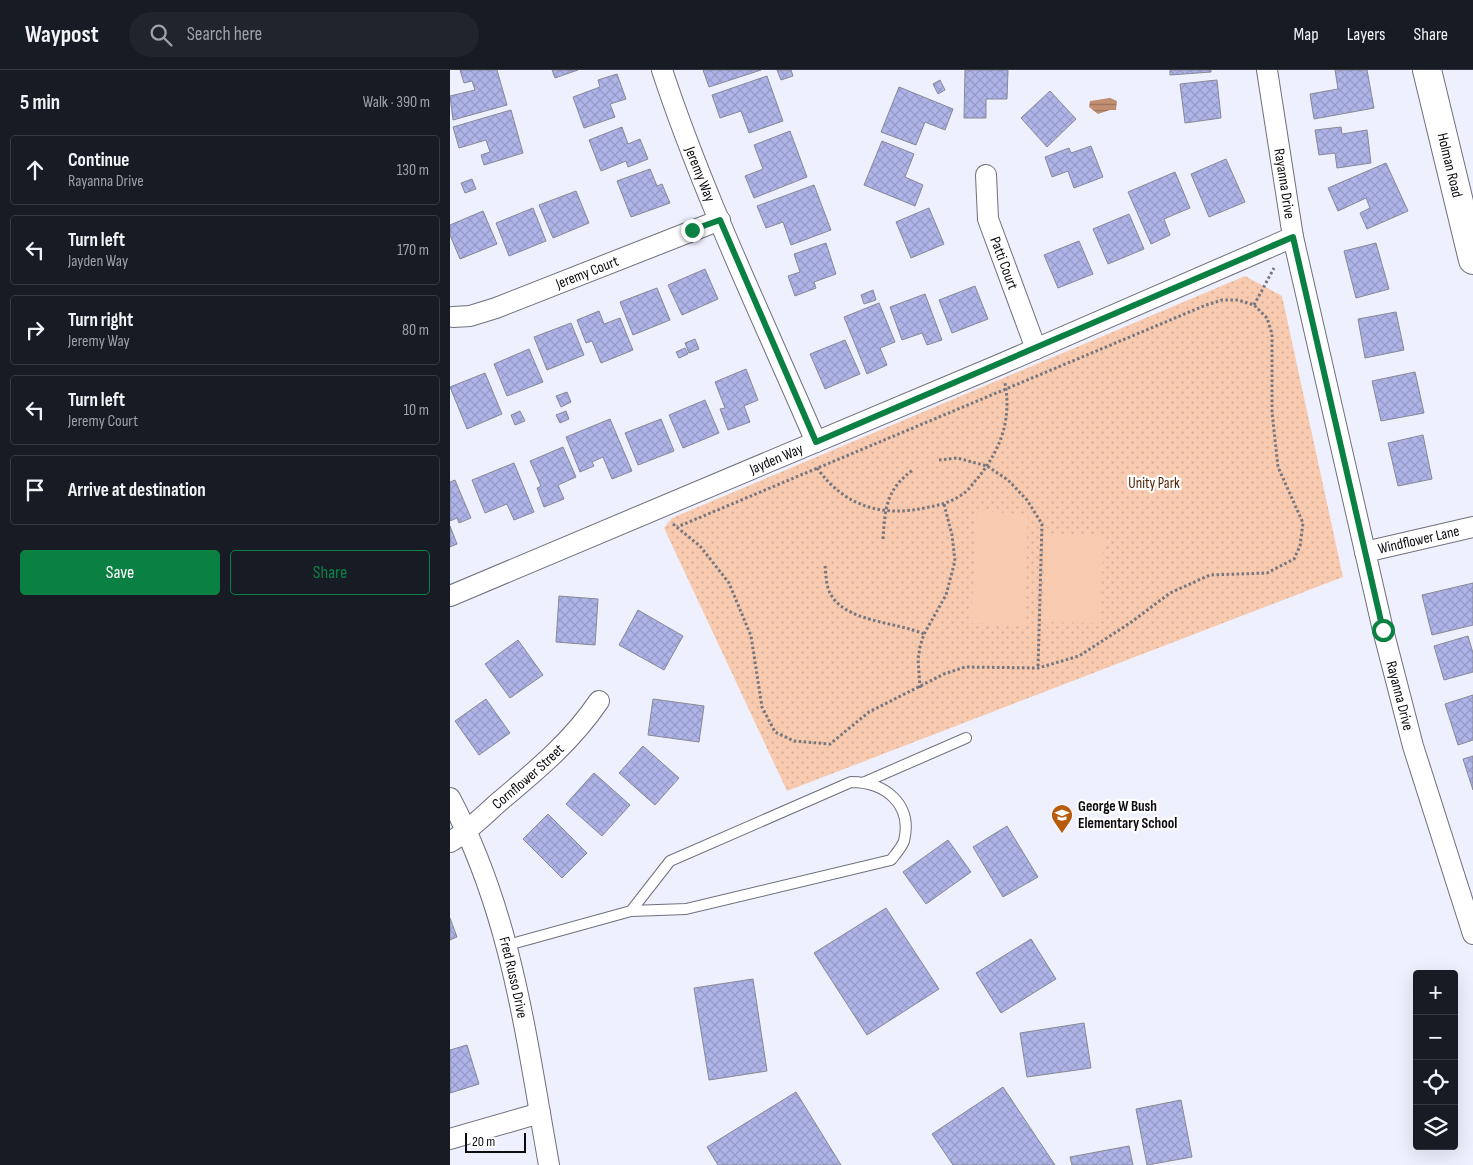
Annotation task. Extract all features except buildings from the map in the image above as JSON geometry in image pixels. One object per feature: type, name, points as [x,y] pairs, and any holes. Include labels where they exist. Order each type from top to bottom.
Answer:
[{"type":"main road","name":"Holman Road","points":[[1428,70],[1473,260]]},
{"type":"street","name":"Jeremy Way","points":[[662,70],[674,106],[809,445]]},
{"type":"street","name":"Rayanna Drive","points":[[1267,70],[1293,237],[1365,552],[1414,746],[1473,934]]},
{"type":"street","name":"Patti Court","points":[[986,175],[988,219],[1036,348]]},
{"type":"street","name":"Jeremy Court","points":[[453,317],[470,316],[496,308],[720,220]]},
{"type":"street","name":"Jayden Way","points":[[450,596],[1001,364],[1293,237]]},
{"type":"street","name":"Windflower Lane","points":[[1365,552],[1473,527]]},
{"type":"street","name":"Cornflower Street","points":[[450,842],[468,832],[551,758],[581,727],[600,701]]},
{"type":"street","name":"Fred Russo Drive","points":[[450,798],[468,832],[491,889],[508,945],[549,1165]]},
{"type":"street","points":[[450,1139],[540,1113]]},
{"type":"lane","points":[[865,782],[966,738]]},
{"type":"lane","points":[[508,945],[631,911],[686,909],[891,860],[904,842],[904,812],[888,790],[865,782],[851,782],[670,861],[631,911]]},
{"type":"path","points":[[1254,305],[1293,237]]},
{"type":"path","points":[[654,510],[700,546],[729,583],[751,636],[762,707],[775,732],[794,741],[830,744],[869,712],[920,688],[944,674],[965,667],[1038,668],[1079,656],[1130,624],[1170,593],[1210,575],[1267,573],[1294,559],[1300,546],[1303,523],[1278,467],[1272,412],[1272,334],[1267,318],[1254,305],[1238,300],[1222,300],[1206,305],[677,527]]},
{"type":"path","points":[[809,445],[818,469],[829,484],[844,496],[862,505],[884,512],[922,509],[944,504],[964,493],[998,450],[1004,431],[1006,390],[1001,364]]},
{"type":"path","points":[[939,460],[957,458],[987,466],[1008,480],[1027,500],[1042,524],[1038,668]]},
{"type":"path","points":[[882,539],[884,512],[892,489],[901,478],[913,470]]},
{"type":"path","points":[[920,688],[918,660],[924,634],[946,595],[955,561],[952,535],[944,504]]},
{"type":"path","points":[[824,566],[829,592],[839,606],[865,618],[907,626],[924,634]]},
{"type":"green space","name":"Unity Park","points":[[1245,276],[1282,296],[1343,577],[787,791],[664,528],[672,518]]},
{"type":"green space","points":[[977,511],[1028,514],[1025,625],[971,623]]},
{"type":"green space","points":[[1046,533],[1104,536],[1100,623],[1042,622]]},
{"type":"shaded area","points":[[1110,98],[1117,101],[1116,110],[1098,114],[1089,107],[1090,101]]},
{"type":"place","name":"George W Bush Elementary School","points":[[1062,834]]},
{"type":"route","points":[[692,230],[720,220],[816,442],[1293,237],[1383,630]]}]
